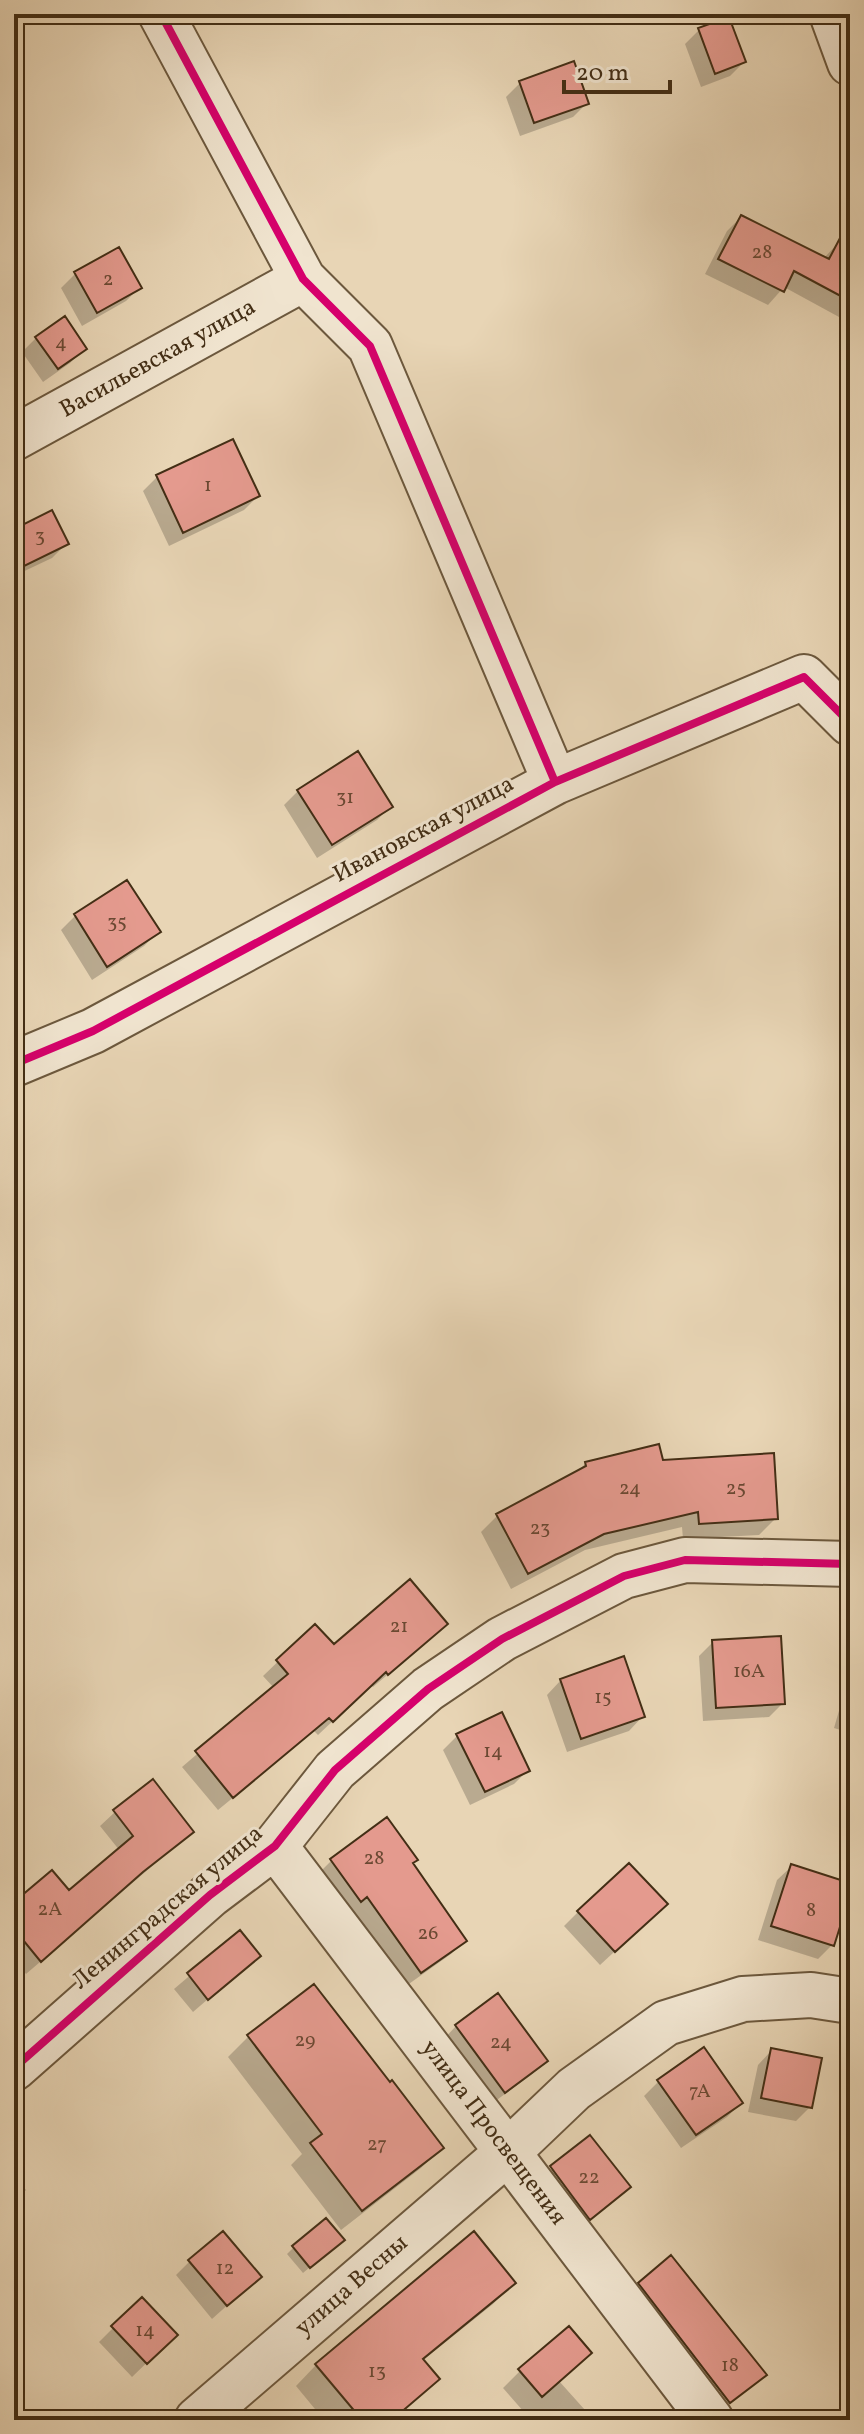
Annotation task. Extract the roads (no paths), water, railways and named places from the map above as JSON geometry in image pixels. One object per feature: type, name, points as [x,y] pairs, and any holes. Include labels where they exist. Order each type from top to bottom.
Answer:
[{"type":"street","points":[[161,14],[303,279],[370,346],[555,782]]},
{"type":"street","points":[[832,14],[850,63]]},
{"type":"street","name":"Васильевская улица","points":[[14,438],[303,279]]},
{"type":"street","name":"Ивановская улица","points":[[14,1064],[93,1031],[555,782],[804,677],[850,723]]},
{"type":"street","name":"Ленинградская улица","points":[[14,2068],[210,1895],[275,1846],[335,1770],[428,1689],[502,1639],[624,1576],[685,1560],[850,1564]]},
{"type":"street","name":"улица Просвещения","points":[[275,1846],[711,2420]]},
{"type":"street","name":"улица Весны","points":[[197,2420],[508,2152],[574,2089],[666,2023],[743,1999],[811,1995],[850,2001]]}]
